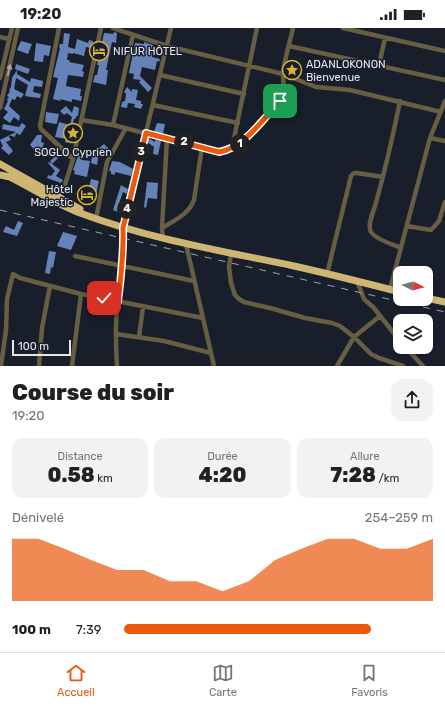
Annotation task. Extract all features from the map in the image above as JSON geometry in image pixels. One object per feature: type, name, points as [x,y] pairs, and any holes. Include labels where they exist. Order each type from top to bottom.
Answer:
[{"type":"highway","points":[[0,164],[58,196],[88,215]]},
{"type":"highway","points":[[0,175],[10,177],[67,208],[123,228],[163,239],[327,274],[393,290]]},
{"type":"highway","points":[[433,299],[445,302]]},
{"type":"street","points":[[0,78],[12,28]]},
{"type":"street","points":[[0,108],[18,28]]},
{"type":"street","points":[[59,28],[40,126],[41,129],[73,159]]},
{"type":"street","points":[[58,196],[64,188],[73,159],[101,28]]},
{"type":"street","points":[[113,28],[167,46],[283,74],[316,87],[350,90],[441,112]]},
{"type":"street","points":[[117,366],[116,334],[124,240],[123,228],[171,28]]},
{"type":"street","points":[[232,148],[257,28]]},
{"type":"street","points":[[82,120],[126,128],[219,152],[239,145],[284,95],[285,90],[283,74],[292,28]]},
{"type":"street","points":[[343,28],[445,51]]},
{"type":"street","points":[[113,125],[133,35]]},
{"type":"street","points":[[0,37],[9,39]]},
{"type":"street","points":[[379,65],[386,38]]},
{"type":"street","points":[[289,46],[445,80]]},
{"type":"street","points":[[160,75],[244,94]]},
{"type":"street","points":[[400,101],[383,177],[372,214],[370,228],[371,232],[375,236],[401,248]]},
{"type":"street","points":[[390,289],[430,138],[445,102]]},
{"type":"street","points":[[153,105],[238,123]]},
{"type":"street","points":[[96,218],[107,162],[126,128]]},
{"type":"street","points":[[163,239],[162,228],[167,138]]},
{"type":"street","points":[[430,138],[445,141]]},
{"type":"street","points":[[162,228],[188,211],[192,206],[202,147]]},
{"type":"street","points":[[327,274],[351,176],[354,173],[357,173],[383,177]]},
{"type":"street","points":[[407,226],[431,230],[439,221],[445,202]]},
{"type":"street","points":[[186,244],[214,366]]},
{"type":"street","points":[[231,254],[229,267],[231,283],[235,295],[239,299],[244,302],[274,308],[305,318],[340,326],[354,337],[371,354],[403,366]]},
{"type":"street","points":[[75,256],[194,282]]},
{"type":"street","points":[[1,366],[6,330],[8,299],[13,274],[20,278],[81,294],[203,318]]},
{"type":"street","points":[[357,281],[364,299],[374,308],[393,332]]},
{"type":"street","points":[[39,366],[42,328],[50,286]]},
{"type":"street","points":[[72,366],[81,294]]},
{"type":"street","points":[[139,337],[143,307]]},
{"type":"street","points":[[337,366],[354,337],[380,316]]},
{"type":"street","points":[[116,334],[139,337],[211,353]]},
{"type":"street","points":[[412,354],[423,366]]},
{"type":"building","points":[[114,32],[117,33],[116,43],[112,42],[106,70],[108,70],[106,85],[93,82],[95,75],[97,75],[99,65],[97,65],[104,33],[113,34]]},
{"type":"building","points":[[64,33],[70,34],[68,47],[75,49],[77,39],[88,43],[89,40],[93,41],[91,48],[86,47],[84,56],[68,53],[67,60],[70,60],[69,62],[84,65],[82,71],[84,72],[83,77],[68,75],[66,86],[81,89],[81,101],[72,99],[72,102],[53,99],[58,78],[53,77],[59,47],[60,44],[63,44]]},
{"type":"building","points":[[21,41],[32,44],[28,54],[17,50]]},
{"type":"building","points":[[144,42],[153,45],[152,57],[160,59],[159,62],[157,61],[155,70],[142,67],[140,76],[152,88],[148,92],[139,82],[141,80],[133,79],[134,74],[129,73],[135,43],[144,44]]},
{"type":"building","points":[[36,43],[51,46],[49,56],[44,55],[43,62],[34,61]]},
{"type":"building","points":[[16,64],[30,69],[28,74],[15,69]]},
{"type":"building","points":[[17,70],[17,74],[30,82],[31,78],[43,81],[42,87],[34,86],[33,92],[41,94],[40,98],[31,97],[25,96],[28,85],[16,78],[14,89],[24,94],[21,98],[17,96],[15,100],[12,99],[9,106],[20,116],[19,121],[14,117],[10,123],[3,118],[8,112],[4,109],[8,101],[7,100],[9,97],[7,96],[10,91],[12,78]]},
{"type":"building","points":[[127,87],[132,92],[132,89],[138,90],[136,100],[141,101],[141,104],[143,104],[141,109],[134,107],[135,104],[128,103],[127,108],[121,107],[122,102],[125,101],[126,94],[124,92]]},
{"type":"building","points":[[66,106],[72,113],[74,106],[79,108],[78,116],[74,119],[68,143],[65,142],[66,139],[55,137],[59,122],[70,125],[72,117],[67,113],[64,115],[60,111]]},
{"type":"building","points":[[46,112],[59,114],[56,124],[45,122]]},
{"type":"building","points":[[22,123],[26,126],[20,135],[16,133],[15,137],[9,135],[16,132],[2,129],[3,124],[19,127]]},
{"type":"building","points":[[157,123],[165,124],[163,134],[154,132]]},
{"type":"building","points":[[37,135],[42,135],[41,142],[44,143],[42,149],[45,151],[44,155],[39,154],[39,151],[36,151],[30,145]]},
{"type":"building","points":[[8,136],[11,140],[6,142],[13,151],[9,155],[1,148],[3,146],[0,140]]},
{"type":"building","points":[[148,138],[155,142],[155,140],[161,141],[158,155],[153,154],[154,147],[147,142]]},
{"type":"building","points":[[104,144],[110,150],[107,155],[102,151],[99,153],[97,165],[91,163],[93,151],[94,152]]},
{"type":"building","points":[[56,156],[58,158],[52,164],[50,161]]},
{"type":"building","points":[[78,156],[83,156],[82,160],[90,161],[87,177],[74,174],[75,171],[73,170]]},
{"type":"building","points":[[112,161],[120,162],[133,169],[131,176],[115,172],[115,175],[111,174],[111,171],[109,171]]},
{"type":"building","points":[[49,162],[60,170],[56,176],[63,180],[61,183],[47,178],[48,175],[51,176],[55,171],[48,163]]},
{"type":"building","points":[[91,179],[99,181],[94,203],[86,201]]},
{"type":"building","points":[[147,182],[158,183],[157,199],[148,198],[146,208],[144,207]]},
{"type":"building","points":[[121,185],[128,189],[127,194],[123,192],[118,206],[123,208],[123,214],[113,210]]},
{"type":"building","points":[[18,221],[23,223],[17,236],[3,232],[6,226],[14,230]]},
{"type":"building","points":[[63,232],[77,236],[71,250],[57,246]]},
{"type":"building","points":[[49,251],[56,252],[53,268],[51,267],[50,274],[45,273]]},
{"type":"railway","points":[[0,210],[445,312]]},
{"type":"place","name":"NIFUR HÔTEL","points":[[99,51]]},
{"type":"place","name":"ADANLOKONON Bienvenue","points":[[292,70]]},
{"type":"place","name":"SOGLO Cyprien","points":[[73,133]]},
{"type":"place","name":"Hôtel Majestic","points":[[87,195]]},
{"type":"route","points":[[104,298],[118,302],[124,240],[123,228],[146,133],[219,152],[227,151],[239,145],[280,101]]}]
